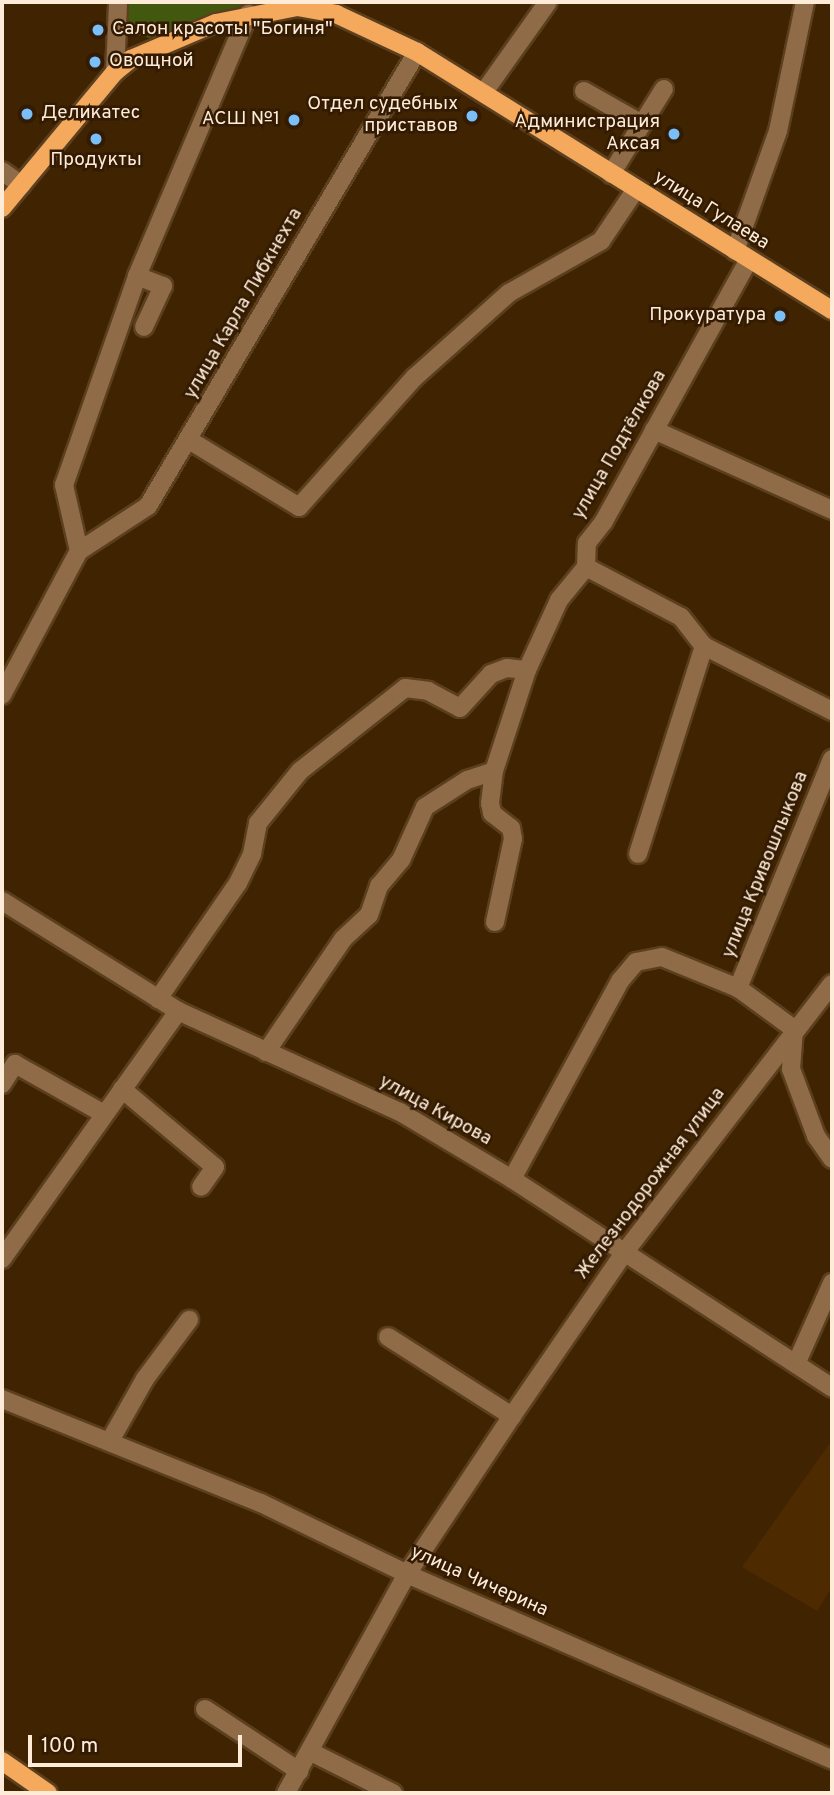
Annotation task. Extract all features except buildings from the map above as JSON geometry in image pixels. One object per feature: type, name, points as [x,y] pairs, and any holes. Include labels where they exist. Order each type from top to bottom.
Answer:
[{"type":"main road","name":"улица Гулаева","points":[[2,208],[115,72],[149,48],[248,14],[299,4],[336,14],[417,52],[742,255],[831,307]]},
{"type":"main road","points":[[2,1762],[48,1793]]},
{"type":"street","points":[[115,72],[118,2]]},
{"type":"street","points":[[484,92],[548,2]]},
{"type":"street","name":"улица Подтёлкова","points":[[495,922],[513,839],[511,828],[492,813],[494,772],[527,670],[559,600],[586,567],[587,543],[604,522],[742,255],[778,131],[805,2]]},
{"type":"street","points":[[79,551],[64,485],[137,276],[248,14]]},
{"type":"street","name":"улица Карла Либкнехта","points":[[2,695],[26,642],[79,551],[148,506],[417,52]]},
{"type":"street","points":[[611,174],[664,89]]},
{"type":"street","points":[[584,91],[642,124]]},
{"type":"street","points":[[2,171],[21,185]]},
{"type":"street","points":[[189,440],[299,506],[415,377],[509,293],[601,241],[636,189]]},
{"type":"street","points":[[137,276],[163,285],[144,327]]},
{"type":"street","points":[[653,430],[832,510]]},
{"type":"street","points":[[586,567],[681,617],[704,646],[832,711]]},
{"type":"street","points":[[2,669],[26,642]]},
{"type":"street","points":[[638,854],[704,646]]},
{"type":"street","points":[[158,999],[238,883],[252,854],[258,823],[300,771],[405,688],[428,691],[460,708],[491,674],[507,668],[527,670]]},
{"type":"street","name":"улица Кривошлыкова","points":[[738,988],[832,759]]},
{"type":"street","points":[[266,1052],[343,939],[369,915],[379,886],[401,860],[425,807],[467,780],[494,772]]},
{"type":"street","name":"улица Кирова","points":[[2,901],[178,1011],[400,1112],[512,1179],[832,1388]]},
{"type":"street","name":"улица Кривошлыкова","points":[[512,1179],[620,981],[636,962],[662,957],[738,988],[794,1030]]},
{"type":"street","name":"Железнодорожная улица","points":[[286,1793],[311,1752],[407,1573],[512,1416],[624,1252],[832,984]]},
{"type":"street","points":[[2,1259],[178,1011]]},
{"type":"street","points":[[794,1030],[791,1069],[817,1136],[832,1159]]},
{"type":"street","points":[[2,1084],[15,1064],[104,1114]]},
{"type":"street","points":[[121,1089],[215,1167],[201,1187]]},
{"type":"street","points":[[796,1364],[832,1283]]},
{"type":"street","points":[[111,1439],[145,1379],[189,1320]]},
{"type":"street","points":[[388,1337],[512,1416]]},
{"type":"street","name":"улица Чичерина","points":[[2,1399],[111,1439],[261,1503],[407,1573],[832,1760]]},
{"type":"street","points":[[205,1709],[299,1771]]},
{"type":"street","points":[[311,1752],[393,1793]]},
{"type":"shaded area","points":[[832,1440],[832,1587],[817,1611],[742,1567]]},
{"type":"green space","points":[[126,2],[267,2],[150,38],[122,32]]},
{"type":"place","name":"Салон красоты \"Богиня\"","points":[[98,30]]},
{"type":"place","name":"Овощной","points":[[95,62]]},
{"type":"place","name":"Деликатес","points":[[27,114]]},
{"type":"place","name":"Отдел судебных приставов","points":[[472,116]]},
{"type":"place","name":"АСШ №1","points":[[294,120]]},
{"type":"place","name":"Администрация Аксая","points":[[674,134]]},
{"type":"place","name":"Продукты","points":[[96,139]]},
{"type":"place","name":"Прокуратура","points":[[780,316]]}]
